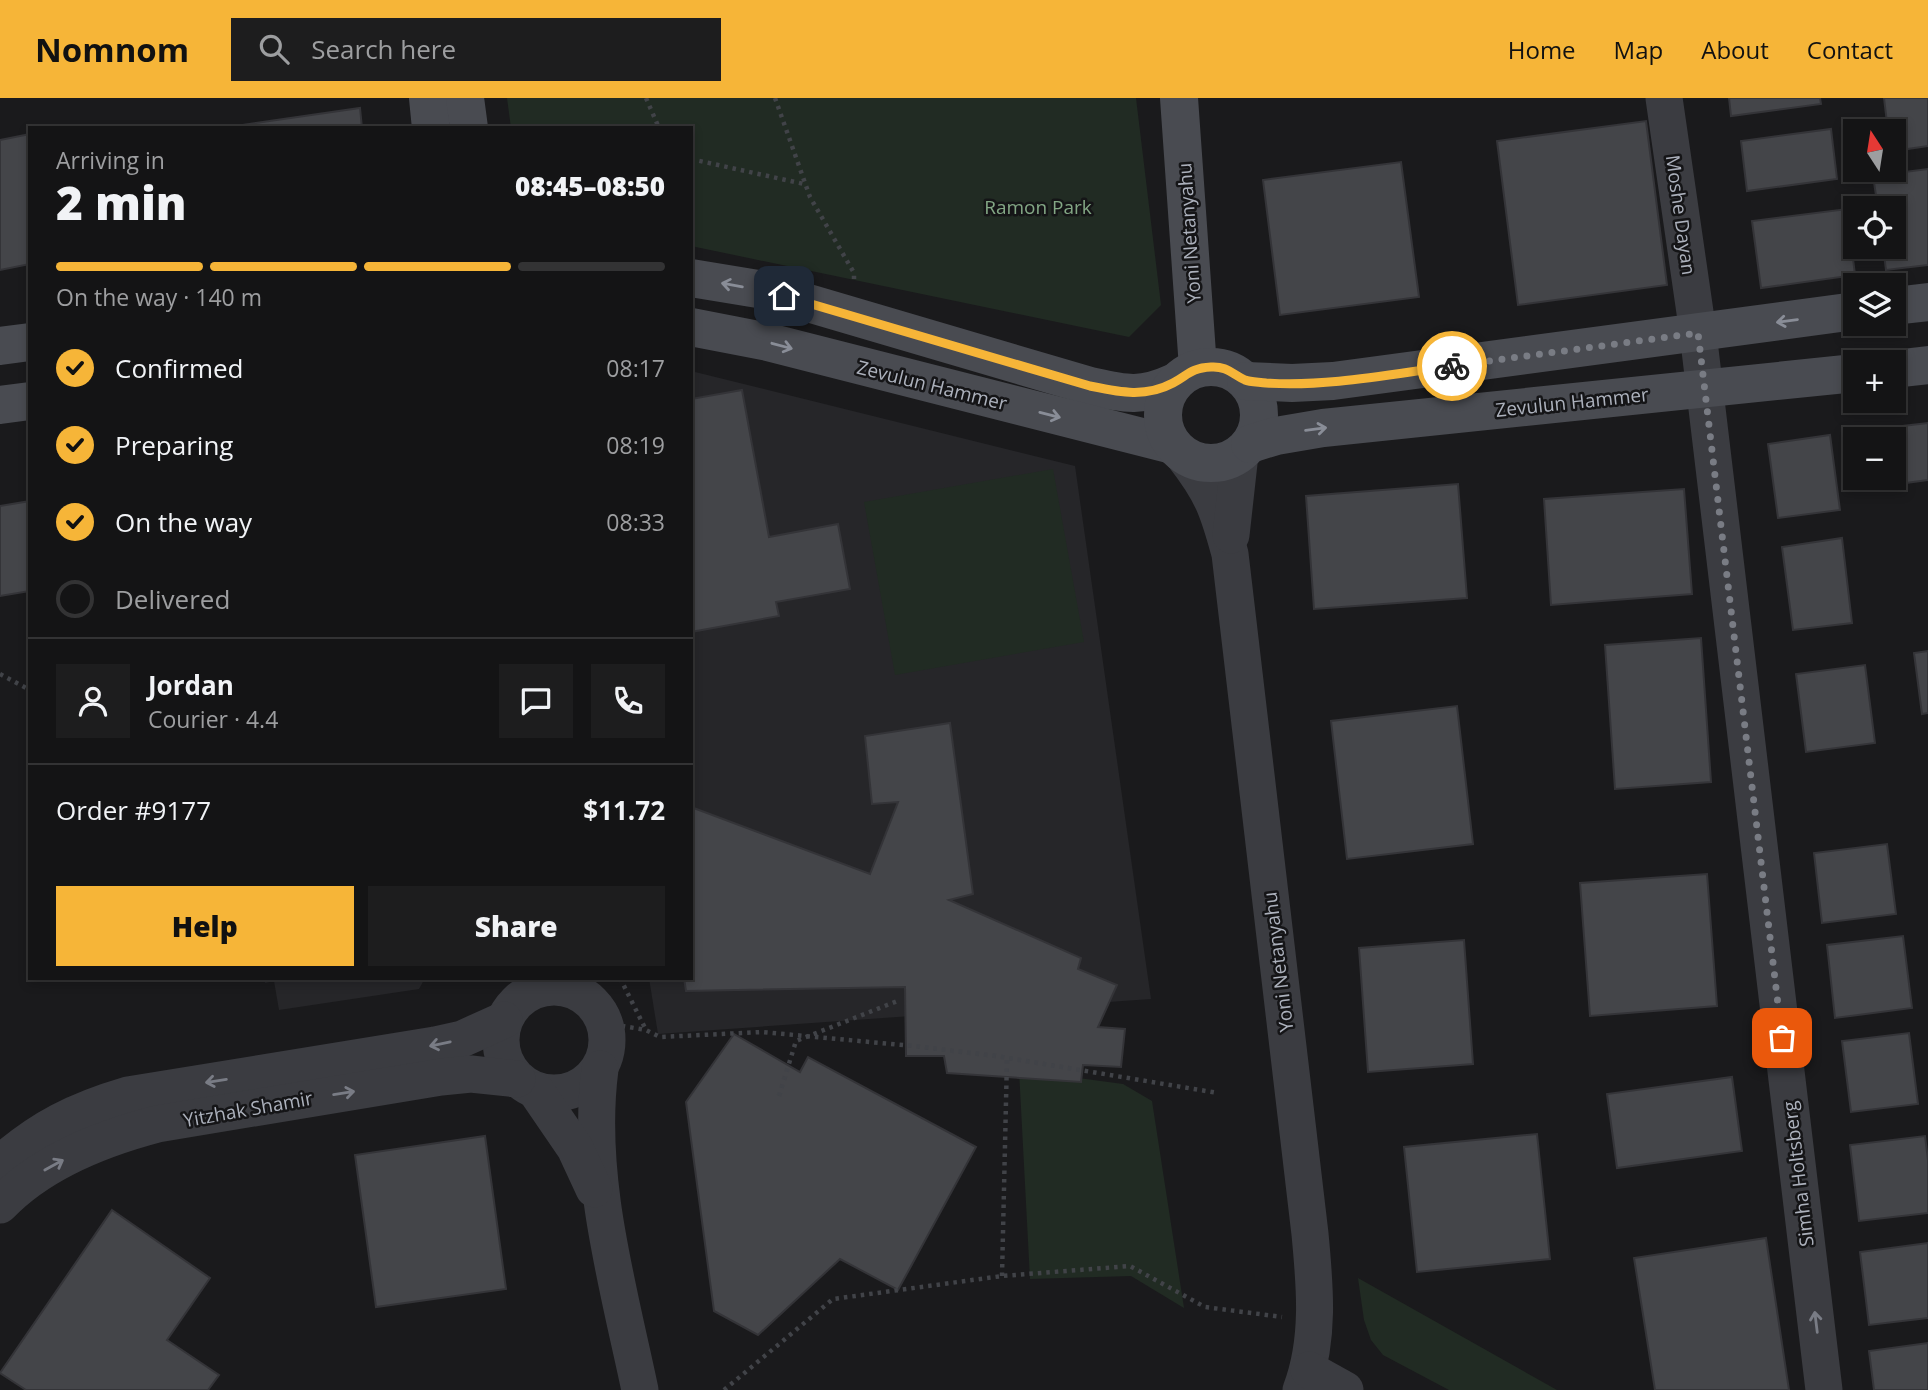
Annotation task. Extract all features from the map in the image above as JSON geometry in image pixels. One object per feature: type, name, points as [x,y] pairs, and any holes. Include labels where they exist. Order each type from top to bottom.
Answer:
[{"type":"street","points":[[428,98],[431,126]]},
{"type":"street","points":[[465,98],[469,126]]},
{"type":"street","name":"Yoni Netanyahu","points":[[1180,98],[1187,375]]},
{"type":"street","name":"Moshe Dayan","points":[[1664,98],[1698,333]]},
{"type":"street","points":[[693,278],[764,290],[1121,393],[1156,391],[1187,375],[1215,366],[1232,371],[1246,380],[1259,406],[1257,432],[1245,449],[1227,461],[1197,461],[1178,450],[1166,434],[1163,407],[1167,394],[1187,375]]},
{"type":"street","points":[[1906,305],[1928,302]]},
{"type":"street","points":[[1246,380],[1292,383],[1333,381],[1843,314]]},
{"type":"street","name":"Zevulun Hammer","points":[[693,327],[768,342],[1178,450]]},
{"type":"street","name":"Simha Holtsberg","points":[[1698,333],[1824,1390]]},
{"type":"street","points":[[0,346],[28,342]]},
{"type":"street","points":[[1906,368],[1928,365]]},
{"type":"street","name":"Zevulun Hammer","points":[[1245,449],[1284,434],[1323,428],[1843,374]]},
{"type":"street","points":[[0,405],[28,401]]},
{"type":"street","name":"Yoni Netanyahu","points":[[1230,554],[1233,505],[1245,449]]},
{"type":"street","name":"Yoni Netanyahu","points":[[1178,450],[1205,483],[1218,508],[1230,554],[1310,1234],[1314,1321],[1305,1380]]},
{"type":"street","points":[[602,1205],[575,1148],[526,1085],[508,1069],[501,1052],[500,1034],[517,999],[546,987],[565,988],[593,1001],[607,1046],[600,1069],[596,1113],[602,1205],[640,1390]]},
{"type":"street","name":"Yitzhak Shamir","points":[[0,1164],[35,1134],[66,1117],[108,1101],[462,1039],[517,999]]},
{"type":"street","points":[[526,1085],[554,1094],[572,1091],[587,1082],[600,1069]]},
{"type":"street","name":"Yitzhak Shamir","points":[[0,1205],[43,1171],[79,1151],[111,1136],[157,1124],[440,1077],[497,1075],[526,1085]]},
{"type":"street","points":[[1305,1380],[1345,1390]]},
{"type":"path","points":[[646,98],[658,126]]},
{"type":"path","points":[[775,98],[810,198],[854,273],[858,318]]},
{"type":"path","points":[[693,159],[804,184]]},
{"type":"path","points":[[0,674],[28,689]]},
{"type":"path","points":[[621,980],[646,1030]]},
{"type":"path","points":[[779,1096],[796,1041],[900,1000]]},
{"type":"path","points":[[593,1001],[660,1037],[762,1032],[1007,1058],[1218,1093]]},
{"type":"path","points":[[1003,1276],[1007,1058]]},
{"type":"path","points":[[724,1390],[833,1299],[1003,1276],[1130,1266],[1205,1307],[1314,1321]]},
{"type":"shaded area","points":[[693,371],[1075,466],[1151,999],[658,1034],[649,980],[693,980]]},
{"type":"shaded area","points":[[264,980],[424,980],[419,989],[279,1010],[274,981],[265,983]]},
{"type":"green space","name":"Ramon Park","points":[[507,98],[1136,98],[1161,305],[1129,337],[693,246],[693,126],[511,126]]},
{"type":"green space","points":[[1053,469],[1084,642],[895,675],[864,502]]},
{"type":"green space","points":[[1019,1070],[1123,1084],[1152,1101],[1184,1308],[1131,1276],[1030,1279]]},
{"type":"green space","points":[[1358,1278],[1557,1390],[1449,1390],[1383,1355],[1371,1340],[1364,1320]]},
{"type":"building","points":[[1729,98],[1820,98],[1821,104],[1731,116]]},
{"type":"building","points":[[1884,98],[1928,98],[1928,146],[1906,149],[1906,119],[1887,119]]},
{"type":"building","points":[[360,108],[362,126],[235,126]]},
{"type":"building","points":[[1646,121],[1667,285],[1518,305],[1497,141]]},
{"type":"building","points":[[1831,129],[1837,179],[1747,191],[1741,141]]},
{"type":"building","points":[[28,134],[28,264],[0,270],[0,140]]},
{"type":"building","points":[[1401,162],[1419,297],[1280,315],[1263,180]]},
{"type":"building","points":[[1928,169],[1928,265],[1886,270],[1885,259],[1906,259],[1906,196],[1876,196],[1874,182],[1906,182],[1906,172]]},
{"type":"building","points":[[1843,210],[1843,259],[1853,259],[1855,273],[1761,288],[1752,221]]},
{"type":"building","points":[[742,390],[769,537],[838,524],[850,589],[776,602],[779,616],[693,632],[693,399]]},
{"type":"building","points":[[1928,423],[1928,480],[1906,483],[1906,427],[1894,427]]},
{"type":"building","points":[[1830,435],[1840,510],[1778,518],[1768,444]]},
{"type":"building","points":[[1458,484],[1467,598],[1314,609],[1306,496]]},
{"type":"building","points":[[1684,489],[1692,594],[1551,605],[1544,499]]},
{"type":"building","points":[[28,501],[28,591],[0,596],[0,506]]},
{"type":"building","points":[[1842,538],[1852,623],[1793,630],[1782,547]]},
{"type":"building","points":[[1701,638],[1711,782],[1615,789],[1605,645]]},
{"type":"building","points":[[1928,651],[1928,713],[1922,714],[1914,653]]},
{"type":"building","points":[[1865,665],[1875,743],[1806,752],[1796,674]]},
{"type":"building","points":[[1457,706],[1473,844],[1347,859],[1331,721]]},
{"type":"building","points":[[950,723],[973,894],[949,900],[1081,958],[1078,969],[1117,985],[1098,1027],[1125,1029],[1121,1067],[1083,1065],[1081,1082],[947,1073],[944,1056],[906,1056],[905,987],[686,991],[684,980],[693,980],[693,808],[870,874],[898,802],[872,804],[865,736]]},
{"type":"building","points":[[1887,844],[1896,914],[1822,923],[1814,853]]},
{"type":"building","points":[[1707,874],[1717,1006],[1590,1016],[1580,883]]},
{"type":"building","points":[[1903,936],[1912,1008],[1835,1018],[1827,945]]},
{"type":"building","points":[[1464,940],[1473,1064],[1368,1072],[1359,948]]},
{"type":"building","points":[[1909,1033],[1918,1104],[1851,1112],[1842,1041]]},
{"type":"building","points":[[734,1034],[800,1072],[808,1057],[976,1147],[898,1290],[840,1259],[758,1335],[714,1311],[686,1102]]},
{"type":"building","points":[[1732,1077],[1742,1151],[1617,1168],[1607,1094]]},
{"type":"building","points":[[1537,1134],[1550,1259],[1417,1272],[1404,1147]]},
{"type":"building","points":[[485,1136],[506,1289],[376,1307],[355,1155]]},
{"type":"building","points":[[1925,1136],[1928,1213],[1859,1221],[1850,1145]]},
{"type":"building","points":[[112,1210],[210,1278],[167,1340],[219,1375],[208,1390],[26,1390],[0,1373]]},
{"type":"building","points":[[1766,1238],[1789,1390],[1655,1390],[1634,1258]]},
{"type":"building","points":[[1928,1243],[1928,1318],[1869,1325],[1860,1252]]},
{"type":"building","points":[[1928,1343],[1928,1390],[1874,1390],[1869,1351]]},
{"type":"way so far","points":[[1452,366],[1698,333],[1782,1038]]},
{"type":"route","points":[[784,296],[1121,393],[1156,391],[1175,382],[1185,373],[1215,366],[1232,371],[1246,380],[1292,383],[1333,381],[1452,366]]}]
